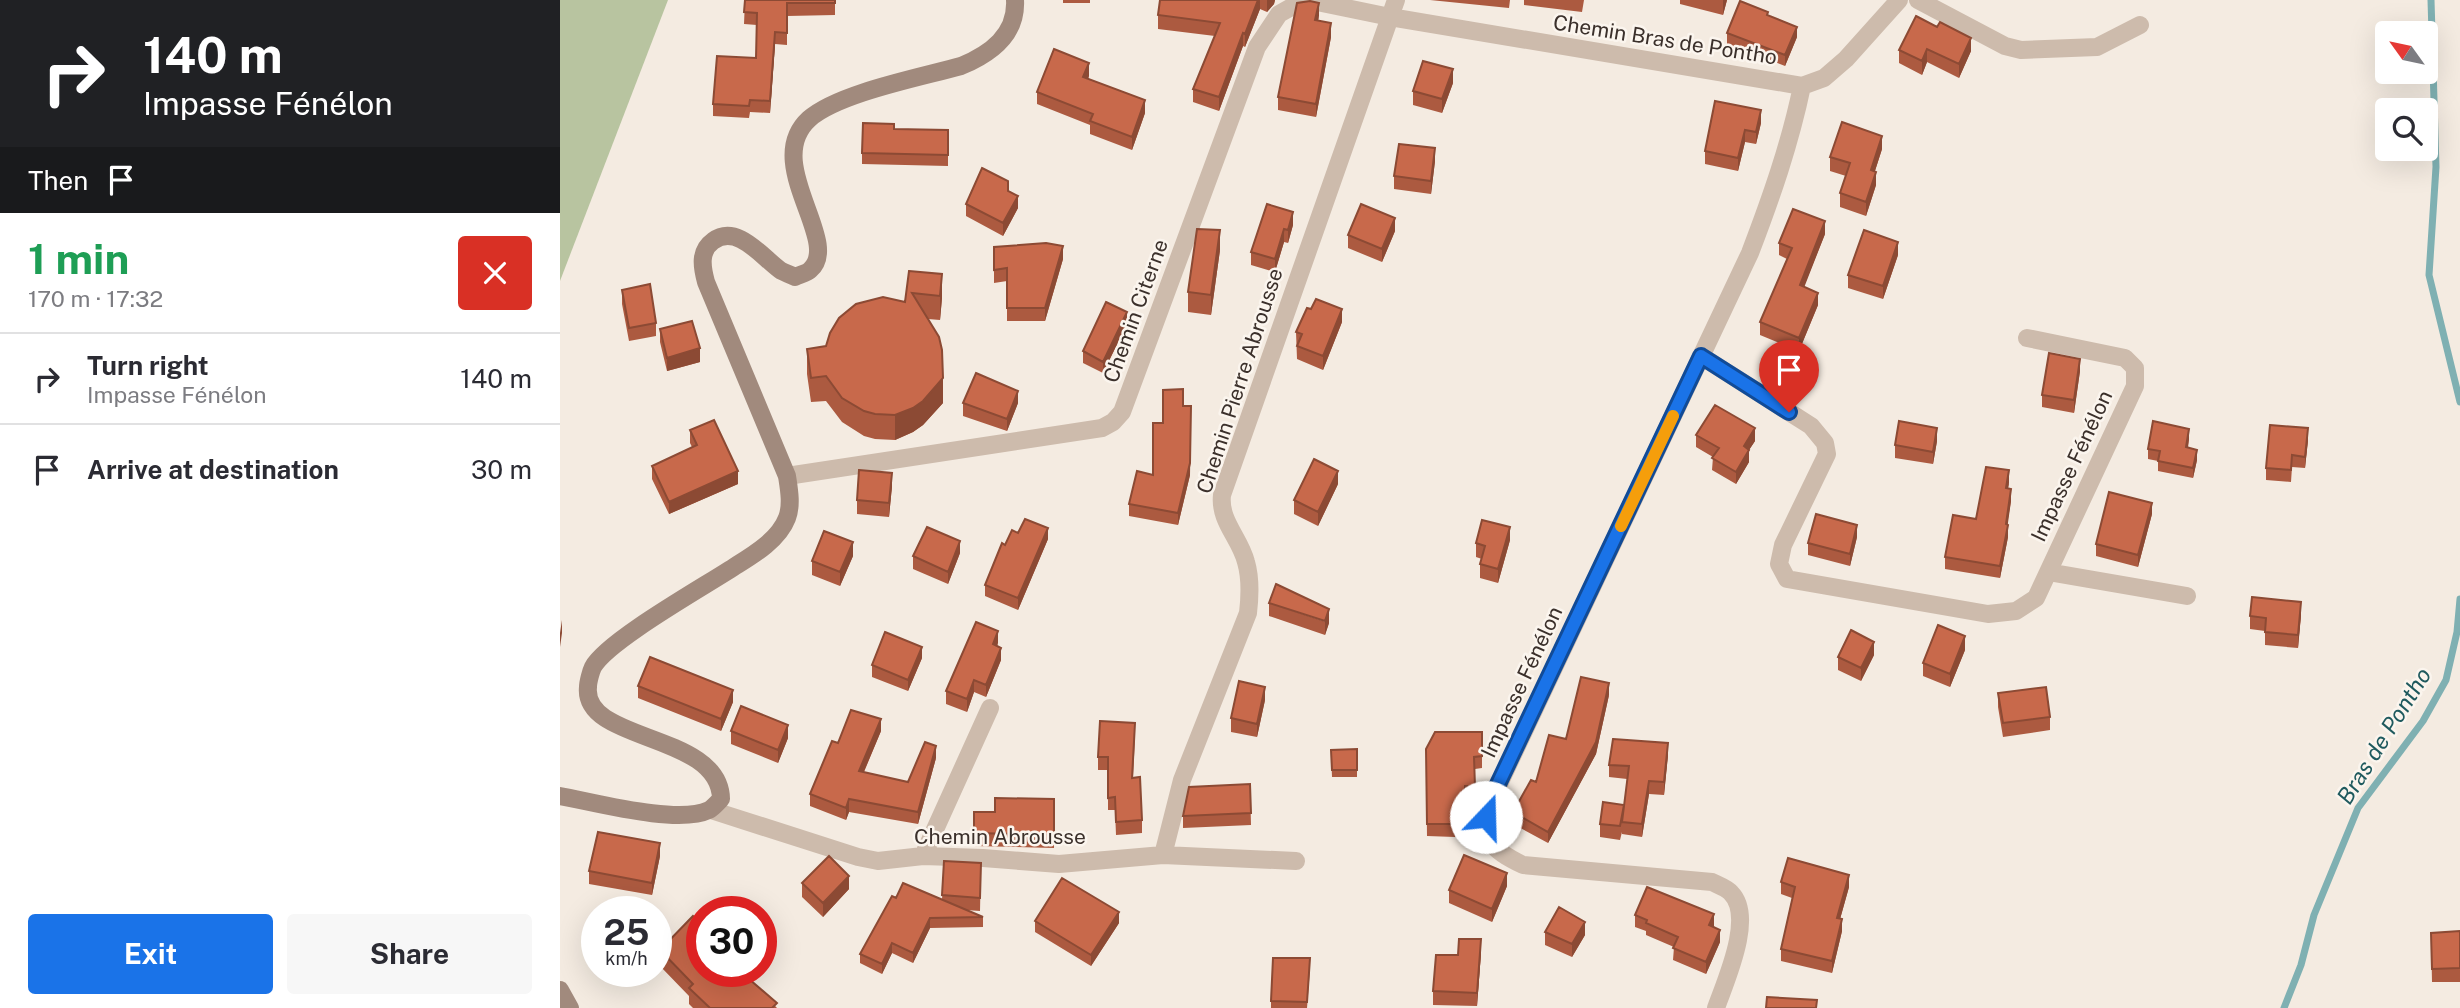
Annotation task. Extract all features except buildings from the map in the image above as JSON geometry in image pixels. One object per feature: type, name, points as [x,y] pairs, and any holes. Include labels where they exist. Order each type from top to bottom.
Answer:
[{"type":"main road","points":[[560,796],[669,815],[696,814],[711,810],[721,799],[716,777],[698,759],[614,724],[595,709],[587,690],[593,666],[614,644],[770,542],[787,519],[790,498],[787,476],[706,282],[702,268],[703,255],[708,244],[718,237],[731,236],[746,241],[781,271],[795,277],[810,270],[818,258],[818,244],[795,174],[793,158],[796,140],[807,120],[828,106],[847,98],[979,59],[998,45],[1012,26],[1015,0]]},
{"type":"main road","points":[[560,990],[570,1008]]},
{"type":"street","name":"Chemin Bras de Pontho","points":[[1393,9],[1802,86],[1824,78],[1846,59],[1899,0]]},
{"type":"street","points":[[1918,0],[2005,46],[2021,50],[2096,47],[2140,25]]},
{"type":"street","name":"Chemin Citerne","points":[[787,476],[1102,428],[1113,422],[1122,412],[1257,47],[1267,29],[1279,14],[1297,4],[1317,2],[1393,9]]},
{"type":"street","name":"Chemin Pierre Abrousse","points":[[1163,855],[1182,780],[1248,612],[1250,596],[1246,560],[1225,519],[1221,507],[1222,495],[1393,9]]},
{"type":"street","name":"Impasse Fénélon","points":[[1716,1008],[1740,933],[1739,908],[1732,893],[1712,882],[1523,865],[1500,854],[1491,845],[1486,832],[1486,817],[1490,801],[1750,253],[1781,170],[1794,127],[1802,86]]},
{"type":"street","name":"Impasse Fénélon","points":[[1701,356],[1811,426],[1825,443],[1827,454],[1783,545],[1779,564],[1787,579],[1988,614],[2016,611],[2036,598],[2135,386],[2135,368],[2125,358],[2027,338]]},
{"type":"street","name":"Impasse Fénélon","points":[[2048,572],[2188,596]]},
{"type":"street","points":[[923,856],[990,708]]},
{"type":"street","name":"Chemin Abrousse","points":[[711,810],[877,861],[923,856],[1059,864],[1163,855],[1296,861]]},
{"type":"green space","points":[[560,0],[668,0],[560,281]]},
{"type":"waterway","name":"Bras de Pontho","points":[[2431,0],[2436,167],[2429,275],[2460,402]]},
{"type":"waterway","name":"Bras de Pontho","points":[[2284,1008],[2301,965],[2314,915],[2358,808],[2423,721],[2446,680],[2457,632],[2460,599]]},
{"type":"slow traffic","points":[[1621,526],[1673,416]]},
{"type":"route","points":[[1486,817],[1490,801],[1701,356],[1789,412]]}]
